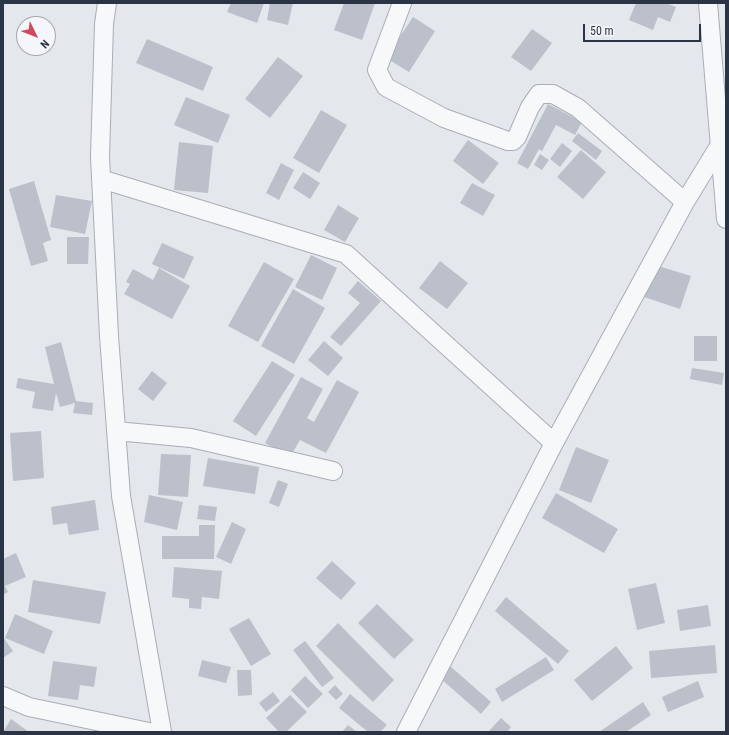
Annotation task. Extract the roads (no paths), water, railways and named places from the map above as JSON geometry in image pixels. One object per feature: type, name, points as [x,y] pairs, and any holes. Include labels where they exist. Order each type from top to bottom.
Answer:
[{"type":"street","points":[[107,3],[104,24],[100,157],[116,431],[121,496],[162,732]]},
{"type":"street","points":[[402,3],[377,70],[386,87],[444,118],[508,141],[513,141],[518,137],[530,107],[539,94],[553,94],[578,108],[685,202]]},
{"type":"street","points":[[708,3],[724,141],[726,219]]},
{"type":"street","points":[[406,732],[554,443],[685,202],[724,141]]},
{"type":"street","points":[[101,179],[346,254],[554,443]]},
{"type":"street","points":[[116,431],[191,438],[333,471]]},
{"type":"street","points":[[3,696],[29,707],[149,732]]}]
